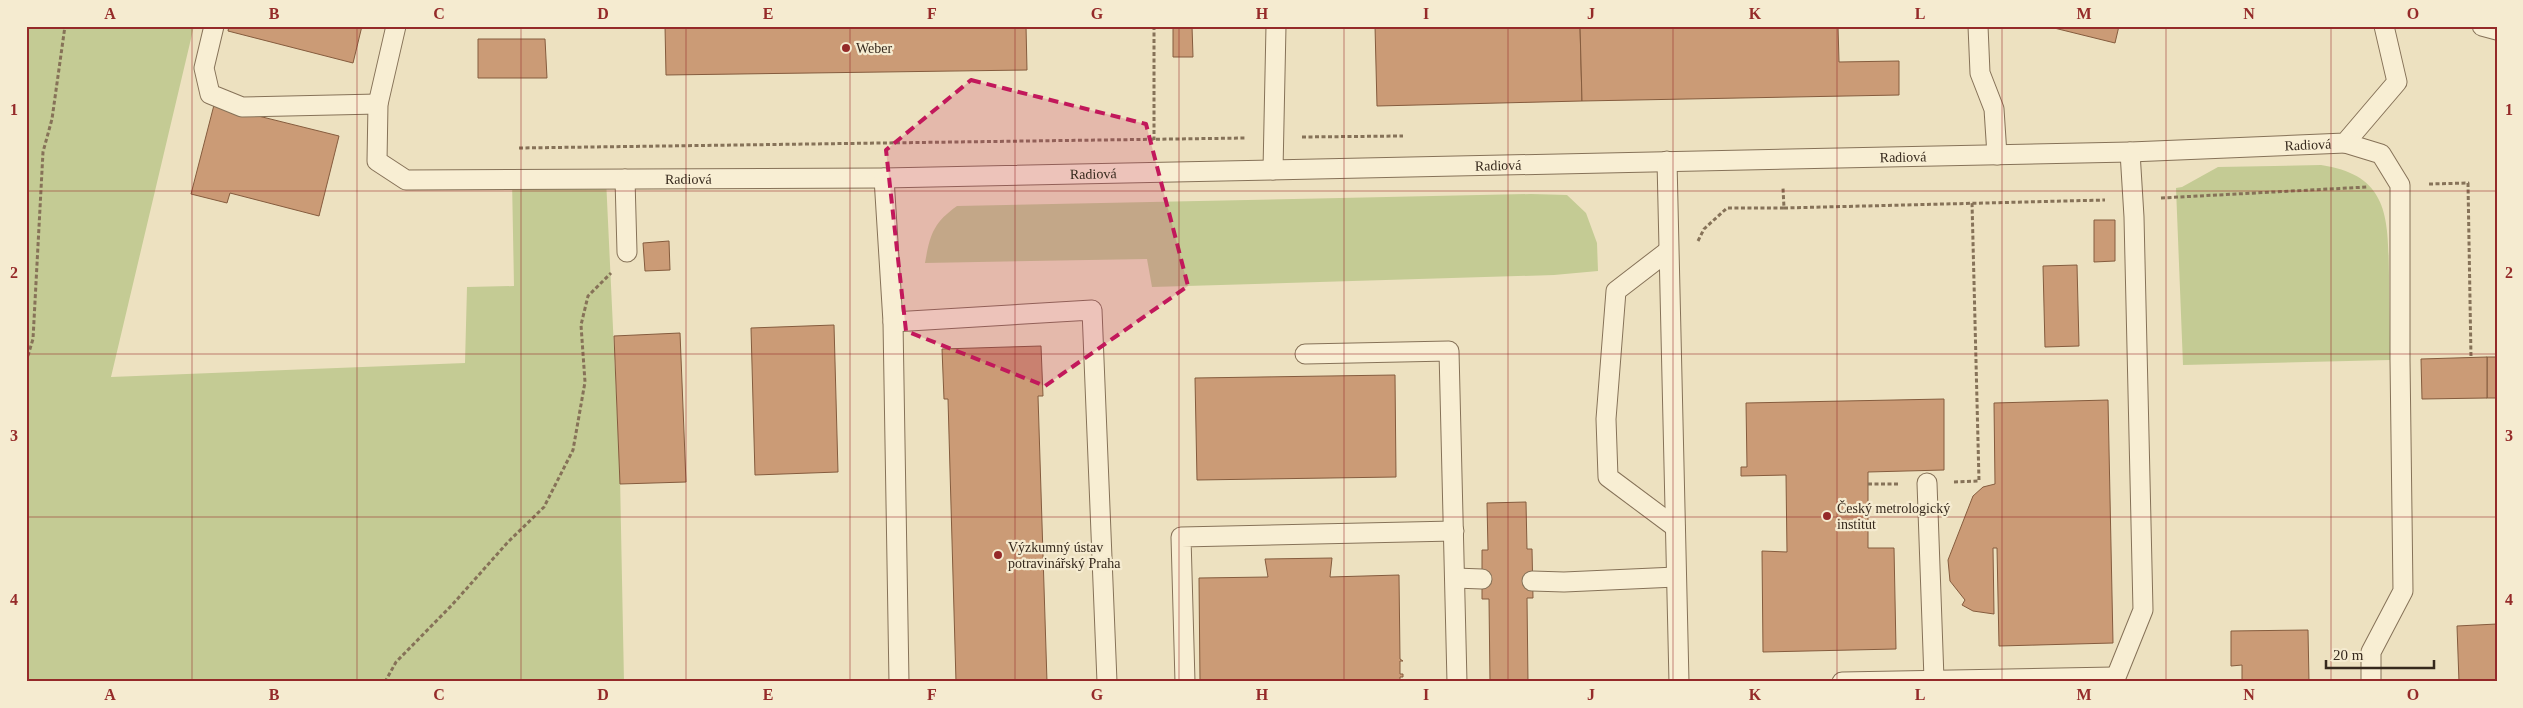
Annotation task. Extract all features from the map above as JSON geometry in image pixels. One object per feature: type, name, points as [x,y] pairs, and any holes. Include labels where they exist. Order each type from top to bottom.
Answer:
[{"type":"lane","points":[[214,26],[204,68],[210,94],[242,107],[378,104],[396,26]]},
{"type":"lane","points":[[1273,170],[1276,26]]},
{"type":"lane","points":[[1978,26],[1980,73],[1994,109],[1997,155]]},
{"type":"lane","name":"Radiová","points":[[378,104],[377,161],[406,180],[884,178],[2130,152],[2345,143],[2397,82],[2384,26]]},
{"type":"lane","points":[[2482,26],[2497,30]]},
{"type":"lane","points":[[2345,143],[2381,154],[2400,185],[2403,591],[2371,652],[2371,682]]},
{"type":"lane","points":[[1842,682],[1934,679],[2114,679],[2143,610],[2133,200],[2130,152]]},
{"type":"lane","points":[[1667,161],[1679,682]]},
{"type":"lane","points":[[884,178],[893,322],[899,682]]},
{"type":"lane","points":[[625,179],[626,252]]},
{"type":"lane","points":[[1668,251],[1616,291],[1606,419],[1608,477],[1675,527]]},
{"type":"lane","points":[[893,322],[1092,310],[1107,682]]},
{"type":"lane","points":[[1305,354],[1449,351],[1457,682]]},
{"type":"lane","points":[[1927,483],[1934,679]]},
{"type":"lane","points":[[1185,682],[1181,537],[1454,531]]},
{"type":"lane","points":[[1532,581],[1564,582],[1676,577]]},
{"type":"lane","points":[[1454,578],[1482,579]]},
{"type":"path","points":[[26,362],[33,339],[43,152],[52,119],[65,26]]},
{"type":"path","points":[[1154,26],[1154,140]]},
{"type":"path","points":[[1784,208],[1972,202],[2133,200],[2468,183],[2471,358]]},
{"type":"path","points":[[1868,484],[1979,481],[1972,202]]},
{"type":"path","points":[[386,682],[396,662],[452,606],[508,542],[544,507],[573,450],[585,382],[581,325],[588,296],[610,273],[615,261],[626,252]]},
{"type":"highlighted area","points":[[971,80],[1146,124],[1188,286],[1045,386],[906,331],[886,150]]},
{"type":"green space","points":[[26,26],[194,26],[111,377],[465,363],[467,287],[514,286],[512,180],[606,179],[620,477],[624,682],[26,682]]},
{"type":"green space","points":[[2321,165],[2344,170],[2361,179],[2373,189],[2380,203],[2388,236],[2390,360],[2183,365],[2176,188],[2182,187],[2218,167]]},
{"type":"green space","points":[[1531,194],[1567,195],[1586,213],[1597,243],[1598,271],[1554,275],[1152,287],[1147,259],[925,263],[934,230],[943,218],[957,206]]},
{"type":"building","points":[[229,26],[362,26],[353,63],[228,31]]},
{"type":"building","name":"Weber","points":[[665,26],[1026,26],[1027,70],[666,75]]},
{"type":"building","points":[[1173,26],[1192,26],[1193,57],[1173,57]]},
{"type":"building","points":[[1375,26],[1580,26],[1582,101],[1377,106]]},
{"type":"building","points":[[1580,26],[1838,26],[1839,62],[1899,61],[1899,95],[1582,101]]},
{"type":"building","points":[[2046,26],[2119,26],[2115,43]]},
{"type":"building","points":[[478,39],[545,39],[547,78],[478,78]]},
{"type":"building","points":[[214,105],[339,136],[319,216],[230,193],[227,203],[191,194]]},
{"type":"building","points":[[2094,220],[2115,220],[2115,261],[2094,262]]},
{"type":"building","points":[[669,241],[670,270],[645,271],[643,243]]},
{"type":"building","points":[[2077,265],[2079,346],[2045,347],[2043,266]]},
{"type":"building","points":[[834,325],[838,472],[755,475],[751,328]]},
{"type":"building","points":[[680,333],[686,482],[620,484],[614,336]]},
{"type":"building","name":"Výzkumný ústav potravinářský Praha","points":[[1041,346],[1043,396],[1038,396],[1047,682],[956,682],[948,399],[944,399],[942,349]]},
{"type":"building","points":[[2487,357],[2497,357],[2497,398],[2487,398]]},
{"type":"building","points":[[2487,357],[2487,398],[2422,399],[2421,359]]},
{"type":"building","points":[[1395,375],[1396,477],[1197,480],[1195,378]]},
{"type":"building","name":"Český metrologický institut","points":[[1944,399],[1944,470],[1868,472],[1868,548],[1894,548],[1896,649],[1763,652],[1762,551],[1787,552],[1786,475],[1741,476],[1741,467],[1747,467],[1746,403]]},
{"type":"building","name":"Český metrologický institut","points":[[2108,400],[2113,643],[1999,646],[1997,548],[1993,548],[1994,614],[1973,611],[1962,605],[1965,600],[1950,581],[1948,560],[1973,496],[1983,487],[1995,484],[1994,403]]},
{"type":"building","points":[[1526,502],[1527,549],[1532,549],[1533,598],[1527,598],[1528,682],[1490,682],[1489,599],[1482,599],[1482,550],[1488,550],[1487,503]]},
{"type":"building","points":[[1332,558],[1330,577],[1399,575],[1400,659],[1403,661],[1400,661],[1400,674],[1403,674],[1403,677],[1400,677],[1400,682],[1200,682],[1199,578],[1268,577],[1265,559]]},
{"type":"building","points":[[2497,624],[2497,682],[2459,682],[2457,626]]},
{"type":"building","points":[[2308,630],[2309,682],[2242,682],[2242,665],[2231,666],[2231,631]]},
{"type":"place","name":"Weber","points":[[846,48]]},
{"type":"place","name":"Český metrologický institut","points":[[1827,516]]},
{"type":"place","name":"Výzkumný ústav potravinářský Praha","points":[[998,555]]}]
